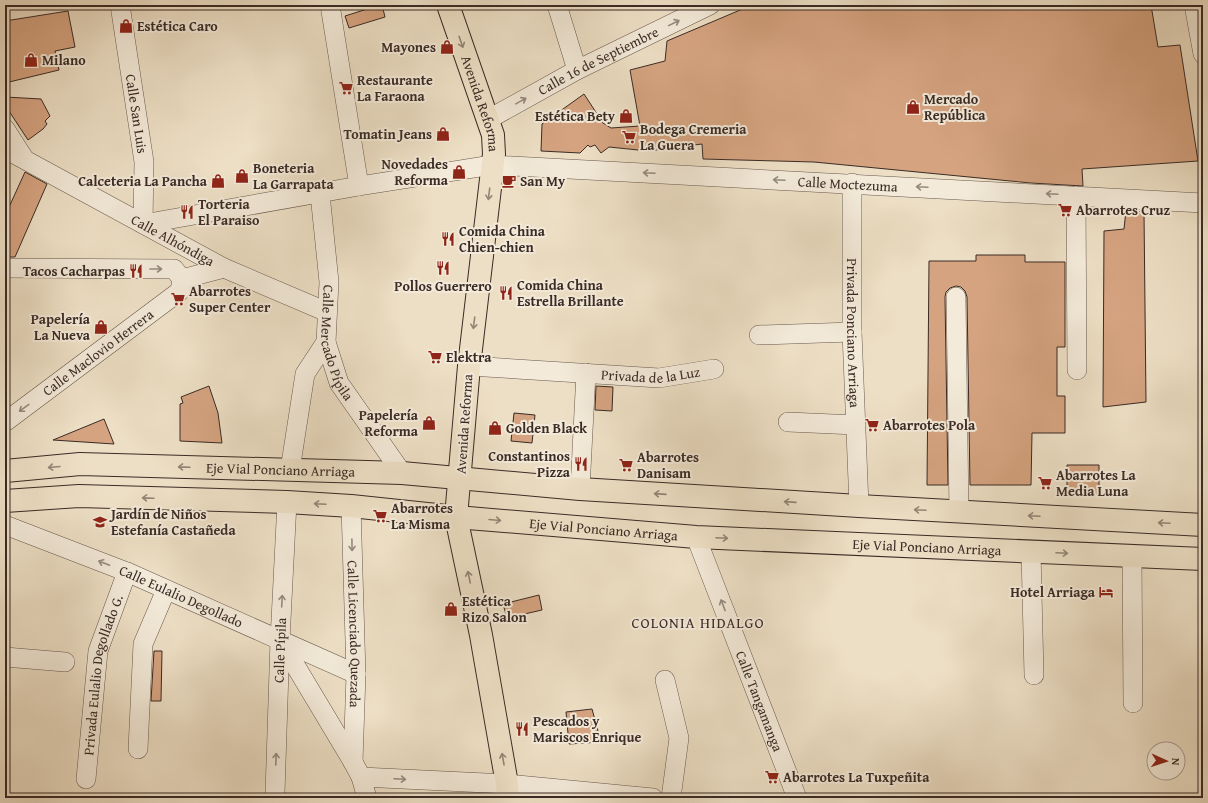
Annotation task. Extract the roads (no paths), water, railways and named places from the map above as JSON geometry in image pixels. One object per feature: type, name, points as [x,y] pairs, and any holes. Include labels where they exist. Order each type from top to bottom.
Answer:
[{"type":"main road","name":"Avenida Reforma","points":[[448,5],[493,135],[494,154],[469,366],[456,517],[481,635],[508,791]]},
{"type":"main road","name":"Eje Vial Ponciano Arriaga","points":[[5,471],[80,464],[402,474],[580,489],[1203,525]]},
{"type":"main road","name":"Eje Vial Ponciano Arriaga","points":[[5,501],[79,496],[287,502],[352,506],[456,517],[696,537],[1203,559]]},
{"type":"street","name":"Calle San Luis","points":[[120,5],[144,162],[143,224]]},
{"type":"street","points":[[330,5],[359,186]]},
{"type":"street","points":[[557,5],[577,70]]},
{"type":"street","name":"Calle 16 de Septiembre","points":[[487,120],[577,70],[710,5]]},
{"type":"street","points":[[1194,5],[1203,54]]},
{"type":"street","name":"Calle Alhóndiga","points":[[5,129],[24,158]]},
{"type":"street","name":"Calle Alhóndiga","points":[[5,149],[224,268],[327,312]]},
{"type":"street","points":[[143,224],[359,186],[492,165]]},
{"type":"street","name":"Calle Moctezuma","points":[[492,165],[852,183],[1203,203]]},
{"type":"street","name":"Privada Ponciano Arriaga","points":[[852,183],[852,332],[859,506]]},
{"type":"street","name":"Calle Mercado Pípila","points":[[320,194],[329,282],[326,342],[340,383],[402,474]]},
{"type":"street","points":[[1076,196],[1078,370]]},
{"type":"street","points":[[5,268],[174,269],[182,279],[224,268]]},
{"type":"street","name":"Calle Maclovio Herrera","points":[[5,422],[180,291],[182,279]]},
{"type":"street","points":[[956,297],[959,512]]},
{"type":"street","points":[[759,335],[852,332]]},
{"type":"street","points":[[290,470],[305,374],[326,342]]},
{"type":"street","name":"Privada de la Luz","points":[[469,366],[659,378],[714,369]]},
{"type":"street","name":"Privada de la Luz","points":[[580,489],[586,374]]},
{"type":"street","points":[[788,422],[856,424]]},
{"type":"street","name":"Calle Pípila","points":[[276,798],[274,793],[287,502]]},
{"type":"street","name":"Calle Licenciado Quezada","points":[[352,506],[357,770]]},
{"type":"street","name":"Calle Eulalio Degollado","points":[[5,525],[127,572],[356,674]]},
{"type":"street","name":"Calle Tangamanga","points":[[696,537],[797,798]]},
{"type":"street","points":[[1030,552],[1034,675]]},
{"type":"street","points":[[1132,556],[1133,703]]},
{"type":"street","name":"Privada Eulalio Degollado G.","points":[[86,779],[98,651],[127,572]]},
{"type":"street","points":[[138,749],[143,644],[166,590]]},
{"type":"street","name":"Calle Licenciado Quezada","points":[[280,640],[357,770],[367,798]]},
{"type":"street","points":[[5,657],[65,662]]},
{"type":"street","points":[[665,680],[679,738],[671,798]]},
{"type":"street","points":[[357,770],[508,791],[653,798]]},
{"type":"place","name":"Estética Caro","points":[[126,26]]},
{"type":"place","name":"Mayones","points":[[447,47]]},
{"type":"place","name":"Milano","points":[[31,60]]},
{"type":"place","name":"Restaurante La Faraona","points":[[346,88]]},
{"type":"place","name":"Mercado República","points":[[913,107]]},
{"type":"place","name":"Estética Bety","points":[[626,116]]},
{"type":"place","name":"Tomatin Jeans","points":[[443,134]]},
{"type":"place","name":"Bodega Cremeria La Guera","points":[[629,137]]},
{"type":"place","name":"Novedades Reforma","points":[[459,172]]},
{"type":"place","name":"Boneteria La Garrapata","points":[[242,176]]},
{"type":"place","name":"Calceteria La Pancha","points":[[218,181]]},
{"type":"place","name":"San My","points":[[509,181]]},
{"type":"place","name":"Abarrotes Cruz","points":[[1065,210]]},
{"type":"place","name":"Torteria El Paraiso","points":[[187,212]]},
{"type":"place","name":"Comida China Chien-chien","points":[[448,239]]},
{"type":"place","name":"Pollos Guerrero","points":[[443,268]]},
{"type":"place","name":"Tacos Cacharpas","points":[[136,271]]},
{"type":"place","name":"Comida China Estrella Brillante","points":[[506,293]]},
{"type":"place","name":"Abarrotes Super Center","points":[[178,299]]},
{"type":"place","name":"Papelería La Nueva","points":[[101,327]]},
{"type":"place","name":"Elektra","points":[[435,357]]},
{"type":"place","name":"Papelería Reforma","points":[[429,423]]},
{"type":"place","name":"Abarrotes Pola","points":[[872,425]]},
{"type":"place","name":"Golden Black","points":[[495,428]]},
{"type":"place","name":"Constantinos Pizza","points":[[581,464]]},
{"type":"place","name":"Abarrotes Danisam","points":[[626,465]]},
{"type":"place","name":"Abarrotes La Media Luna","points":[[1045,483]]},
{"type":"place","name":"Abarrotes La Misma","points":[[380,516]]},
{"type":"place","name":"Jardín de Niños Estefanía Castañeda","points":[[100,522]]},
{"type":"place","name":"Hotel Arriaga","points":[[1106,592]]},
{"type":"place","name":"Estética Rizo Salon","points":[[451,609]]},
{"type":"place","name":"Pescados y Mariscos Enrique","points":[[522,729]]},
{"type":"place","name":"Abarrotes La Tuxpeñita","points":[[772,777]]},
{"type":"district","name":"COLONIA HIDALGO","points":[[698,623]]}]
